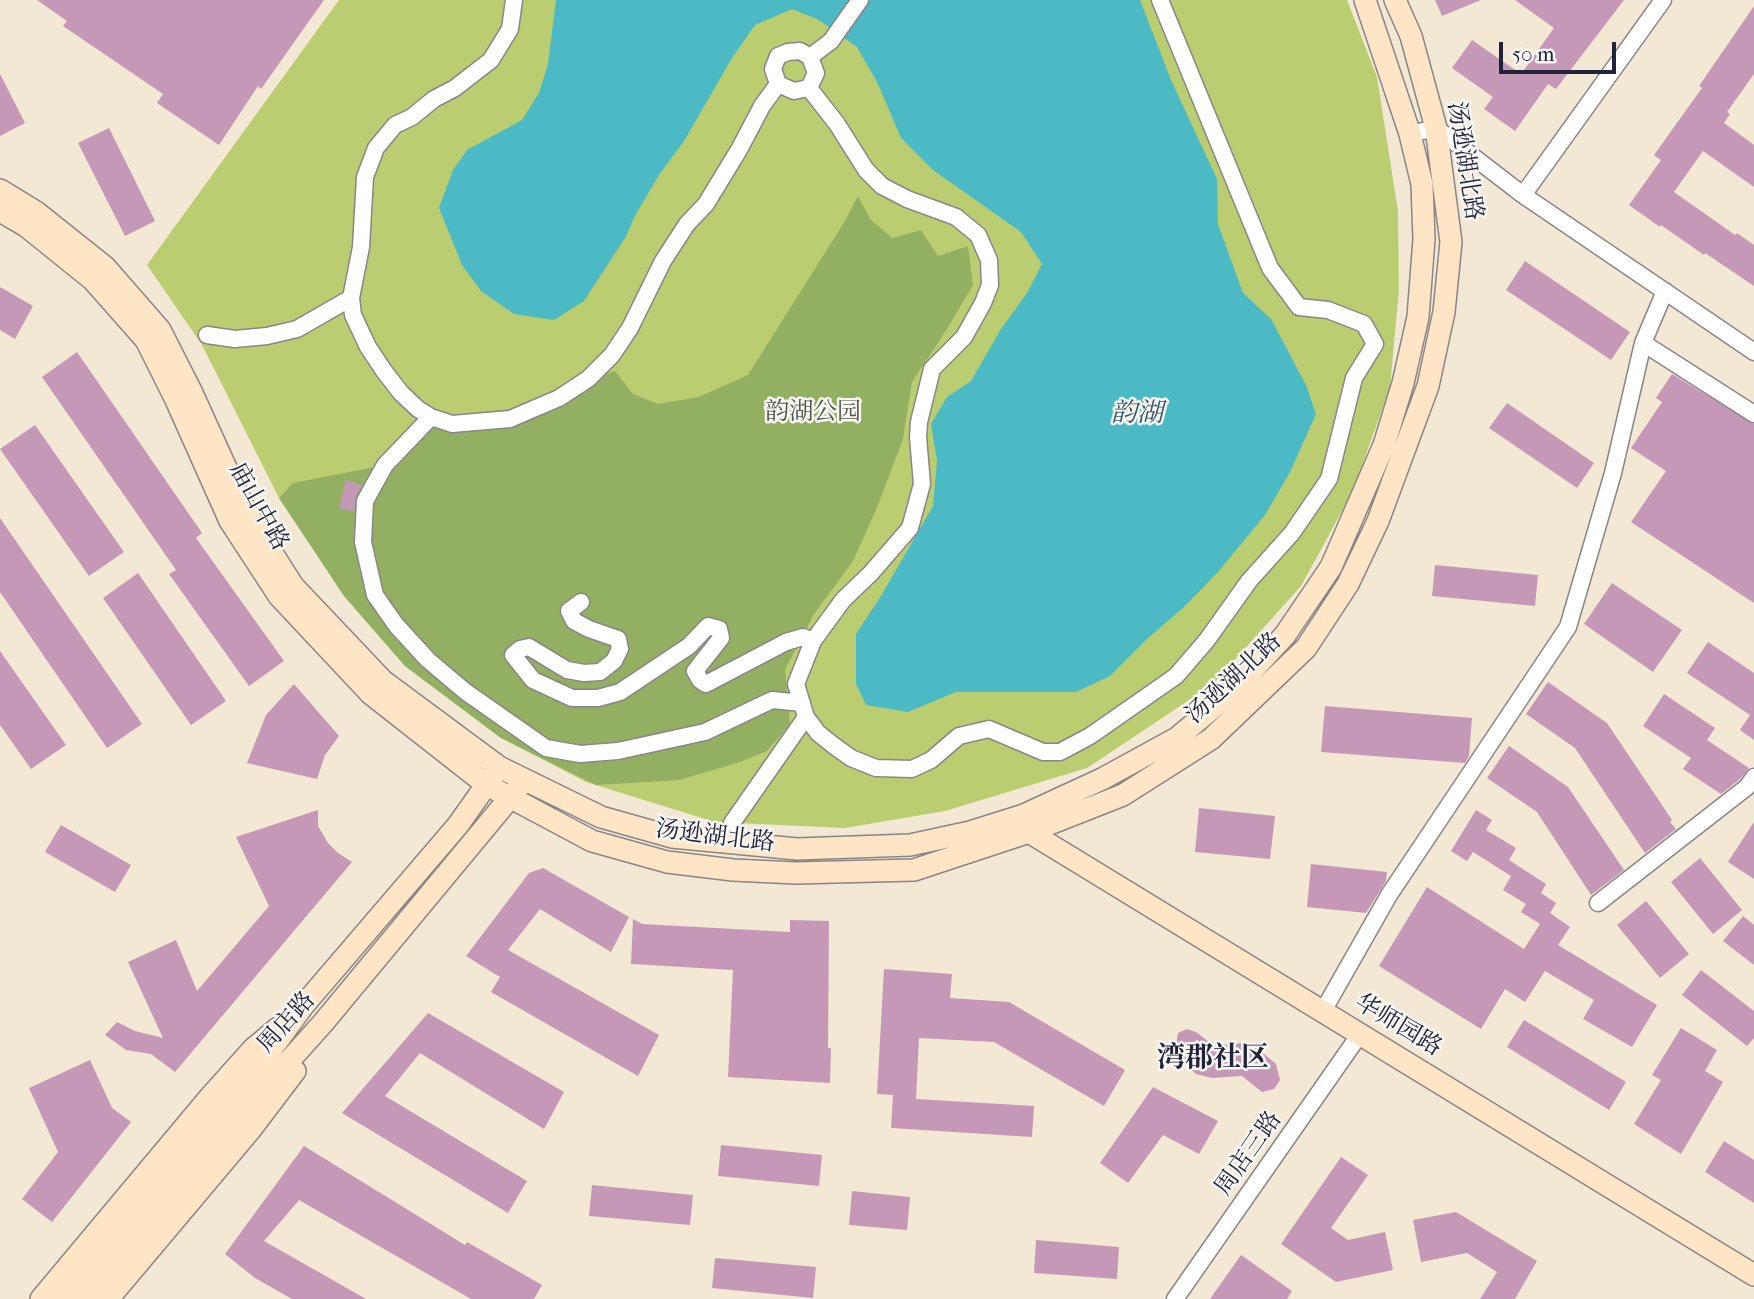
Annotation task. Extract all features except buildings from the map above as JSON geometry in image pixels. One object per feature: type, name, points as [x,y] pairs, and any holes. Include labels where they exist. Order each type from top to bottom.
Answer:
[{"type":"street","points":[[514,0],[510,29],[491,60],[455,88],[434,99],[412,117],[395,125],[376,148],[365,177],[361,247],[351,298],[353,315],[368,347],[401,393],[431,417],[452,424],[510,419],[559,398],[588,379],[612,355],[630,327],[663,261],[687,224],[706,204],[762,106],[778,84]]},
{"type":"street","points":[[810,57],[831,41],[860,0]]},
{"type":"street","points":[[809,88],[837,124],[866,170],[882,186],[907,199],[956,217],[978,235],[989,260],[990,285],[964,337],[932,369],[919,422],[922,484],[910,528],[871,573],[843,600],[813,641],[796,684],[804,710],[818,733],[851,758],[876,768],[912,769],[931,760],[959,736],[989,729],[1043,752],[1060,752],[1090,736],[1176,676],[1207,640],[1249,581],[1292,533],[1329,479],[1354,378],[1375,344],[1364,324],[1328,310],[1299,307],[1270,268],[1160,0]]},
{"type":"street","name":"汤逊湖北路","points":[[499,767],[601,817],[672,837],[797,849],[910,845],[1027,823],[1177,738],[1234,690],[1285,635],[1331,567],[1384,446],[1403,383],[1418,317],[1424,239],[1422,184],[1410,134],[1365,0]]},
{"type":"street","name":"汤逊湖北路","points":[[511,799],[592,841],[667,862],[733,870],[796,873],[914,870],[1027,823],[1123,795],[1211,740],[1306,648],[1348,584],[1378,522],[1428,386],[1444,313],[1451,242],[1437,128],[1411,36],[1395,0]]},
{"type":"street","points":[[1523,195],[1662,0]]},
{"type":"street","points":[[800,51],[810,57],[817,73],[809,88],[794,91],[778,84],[773,69],[778,56],[800,51]]},
{"type":"street","points":[[1410,134],[1437,128],[1523,195],[1754,352]]},
{"type":"street","name":"庙山中路","points":[[0,190],[36,212],[105,267],[160,330],[246,512],[293,586],[383,681],[499,767]]},
{"type":"street","name":"庙山中路","points":[[0,211],[26,226],[93,280],[146,340],[230,521],[279,596],[371,694],[487,785],[511,799]]},
{"type":"street","points":[[1323,1011],[1390,895],[1568,627],[1613,473],[1643,343],[1665,291]]},
{"type":"street","points":[[207,335],[235,339],[298,329],[351,298]]},
{"type":"street","points":[[1643,343],[1754,414]]},
{"type":"street","points":[[431,417],[385,465],[371,489],[365,501],[363,542],[375,594],[396,625],[428,660],[466,692],[546,748],[580,754],[618,751],[705,732],[772,699],[804,710]]},
{"type":"street","points":[[581,602],[569,611],[574,621],[618,639],[620,649],[614,661],[600,672],[567,670],[528,647],[513,655],[533,680],[572,698],[598,698],[620,692],[689,646],[709,626],[719,629],[721,638],[695,671],[699,680],[706,684],[786,642],[803,637],[813,641]]},
{"type":"street","points":[[732,823],[804,710]]},
{"type":"street","points":[[487,785],[499,767]]},
{"type":"street","points":[[1598,903],[1747,787],[1754,777]]},
{"type":"street","name":"周店路","points":[[63,1299],[231,1112],[323,1023],[511,799],[524,779]]},
{"type":"street","name":"周店路","points":[[86,1299],[231,1112],[265,1058],[303,1006],[458,825],[487,785]]},
{"type":"street","name":"华师园路","points":[[1027,823],[1323,1011],[1754,1275]]},
{"type":"street","points":[[41,1299],[201,1107],[253,1049],[303,1006]]},
{"type":"street","points":[[108,1299],[251,1129],[292,1075],[323,1023]]},
{"type":"street","name":"周店三路","points":[[1175,1299],[1360,1034]]},
{"type":"green space","name":"韵湖公园","points":[[339,0],[1347,0],[1377,77],[1398,211],[1399,290],[1390,387],[1353,491],[1301,586],[1213,684],[1087,768],[945,811],[845,828],[715,822],[586,782],[501,738],[405,666],[344,596],[279,498],[202,345],[147,265]]},
{"type":"green space","points":[[858,196],[870,219],[892,238],[921,230],[938,256],[968,246],[973,285],[912,382],[903,439],[878,505],[853,561],[814,614],[785,670],[790,724],[767,751],[679,780],[596,785],[501,738],[405,666],[344,596],[279,498],[293,483],[385,465],[431,417],[482,422],[588,379],[615,371],[633,394],[658,404],[699,397],[748,375]]},
{"type":"water","name":"韵湖","points":[[556,0],[1140,0],[1171,80],[1217,179],[1218,224],[1243,293],[1271,319],[1306,385],[1316,414],[1290,472],[1265,515],[1218,572],[1110,676],[1076,692],[956,692],[908,712],[866,705],[856,684],[856,634],[933,506],[937,461],[931,424],[947,397],[971,381],[1001,329],[1027,293],[1042,264],[1021,232],[933,170],[901,138],[878,84],[857,47],[819,20],[792,9],[755,25],[732,58],[684,141],[659,175],[625,238],[584,301],[554,320],[514,314],[481,291],[462,265],[439,208],[453,170],[467,150],[522,120],[539,93],[548,64]]},
{"type":"district","name":"湾郡社区","points":[[1213,1059]]}]
